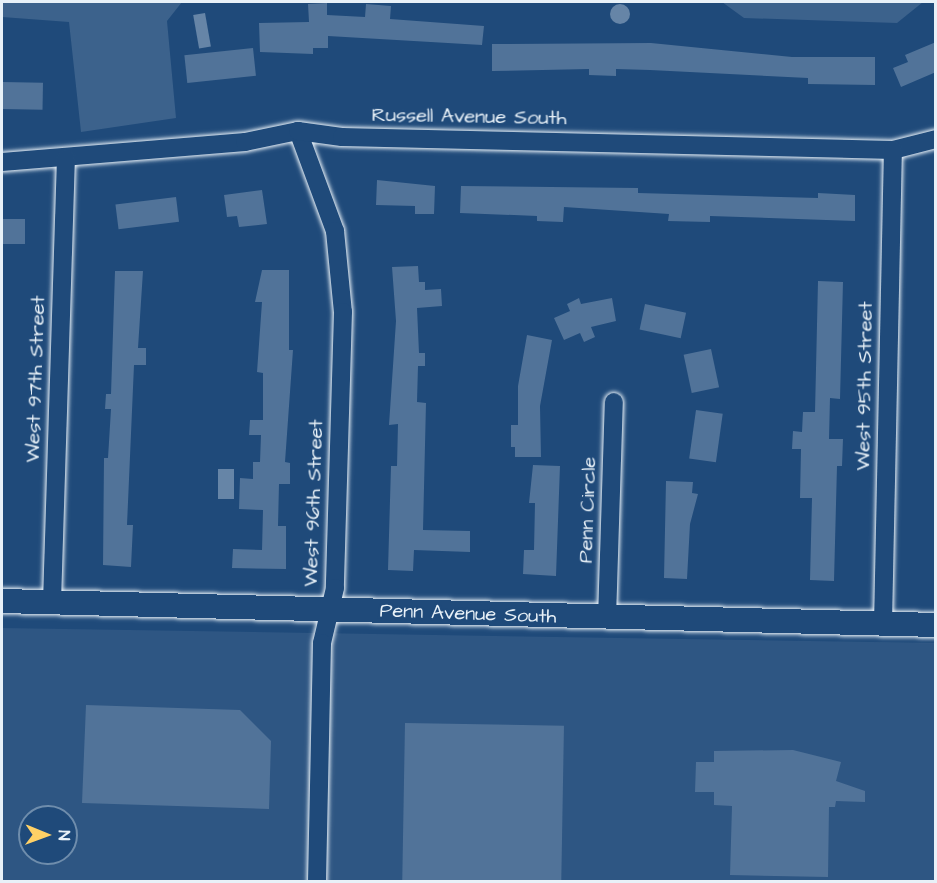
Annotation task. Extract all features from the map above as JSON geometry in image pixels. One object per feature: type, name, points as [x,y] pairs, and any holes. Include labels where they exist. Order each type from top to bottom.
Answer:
[{"type":"main road","name":"Penn Avenue South","points":[[2,601],[607,619],[936,625]]},
{"type":"street","name":"Russell Avenue South","points":[[2,162],[245,142],[298,131],[342,137],[893,150],[936,139]]},
{"type":"street","name":"West 96th Street","points":[[298,131],[335,231],[341,271],[335,588],[322,643],[317,882]]},
{"type":"street","name":"West 95th Street","points":[[883,624],[893,150]]},
{"type":"street","name":"West 97th Street","points":[[52,602],[66,158]]},
{"type":"street","name":"Penn Circle","points":[[607,619],[614,402]]},
{"type":"shaded area","points":[[2,2],[182,2],[167,21],[176,118],[81,132],[69,22],[2,17]]},
{"type":"shaded area","points":[[722,2],[923,2],[897,23],[744,18]]},
{"type":"shaded area","points":[[616,4],[624,4],[630,10],[630,18],[624,24],[616,24],[610,18],[610,10]]},
{"type":"shaded area","points":[[205,13],[211,46],[199,49],[193,15]]},
{"type":"shaded area","points":[[218,469],[234,469],[234,499],[218,499]]},
{"type":"shaded area","points":[[2,628],[935,643],[935,881],[2,882]]},
{"type":"building","points":[[327,3],[327,15],[365,17],[366,4],[391,6],[390,19],[484,26],[482,45],[328,36],[328,48],[313,48],[313,54],[260,52],[259,23],[309,22],[308,4]]},
{"type":"building","points":[[936,42],[936,72],[901,87],[893,68],[908,62],[905,55]]},
{"type":"building","points":[[651,43],[792,57],[875,57],[875,85],[808,84],[808,78],[650,70],[616,69],[616,76],[589,75],[589,69],[492,71],[492,44]]},
{"type":"building","points":[[253,48],[256,76],[187,83],[184,55]]},
{"type":"building","points":[[2,82],[43,83],[43,110],[2,109]]},
{"type":"building","points":[[377,180],[435,186],[434,214],[415,214],[415,206],[376,205]]},
{"type":"building","points":[[461,186],[638,188],[638,193],[818,198],[818,193],[855,195],[855,221],[710,216],[710,222],[668,221],[669,214],[564,207],[563,222],[537,221],[537,216],[460,213]]},
{"type":"building","points":[[262,190],[267,224],[239,227],[237,216],[227,217],[224,195]]},
{"type":"building","points":[[176,197],[179,222],[119,229],[115,204]]},
{"type":"building","points":[[2,219],[25,219],[25,244],[2,244]]},
{"type":"building","points":[[418,266],[419,282],[425,282],[425,290],[441,289],[442,306],[417,308],[419,353],[425,353],[425,366],[418,366],[417,402],[426,403],[423,530],[470,531],[470,552],[414,550],[413,571],[388,570],[391,466],[397,466],[398,424],[389,425],[396,321],[392,267]]},
{"type":"building","points":[[262,270],[289,270],[289,350],[293,350],[285,462],[290,463],[290,484],[279,484],[278,526],[286,526],[286,569],[232,568],[233,549],[262,550],[263,510],[239,509],[240,478],[253,479],[253,462],[260,462],[261,435],[249,435],[250,420],[263,420],[263,373],[257,372],[262,302],[255,302]]},
{"type":"building","points":[[115,271],[143,271],[138,348],[146,348],[146,365],[134,365],[127,525],[133,525],[131,567],[103,565],[104,458],[108,458],[111,409],[105,409],[106,394],[111,394]]},
{"type":"building","points":[[818,281],[843,282],[840,399],[830,398],[829,439],[843,439],[842,466],[837,466],[834,581],[810,580],[812,498],[800,498],[801,449],[792,449],[793,431],[802,432],[803,412],[815,412]]},
{"type":"building","points":[[579,298],[581,304],[612,298],[616,321],[591,327],[595,337],[584,342],[580,333],[564,340],[554,318],[570,311],[567,304]]},
{"type":"building","points":[[645,304],[686,313],[681,338],[640,329]]},
{"type":"building","points":[[527,335],[552,340],[540,406],[541,457],[515,457],[515,447],[511,447],[511,425],[518,425],[518,386]]},
{"type":"building","points":[[711,349],[719,387],[692,393],[684,355]]},
{"type":"building","points":[[696,410],[723,414],[716,462],[689,459]]},
{"type":"building","points":[[533,465],[560,466],[556,576],[523,574],[524,550],[534,550],[535,503],[529,503]]},
{"type":"building","points":[[666,481],[693,482],[692,493],[698,494],[690,524],[687,579],[664,578]]},
{"type":"building","points":[[86,705],[240,710],[271,741],[269,809],[82,803]]},
{"type":"building","points":[[405,723],[564,726],[561,882],[402,882]]},
{"type":"building","points":[[793,750],[841,762],[836,781],[865,791],[865,802],[836,801],[835,807],[829,807],[828,877],[730,875],[732,806],[714,805],[714,792],[695,792],[696,762],[714,762],[714,751]]}]
